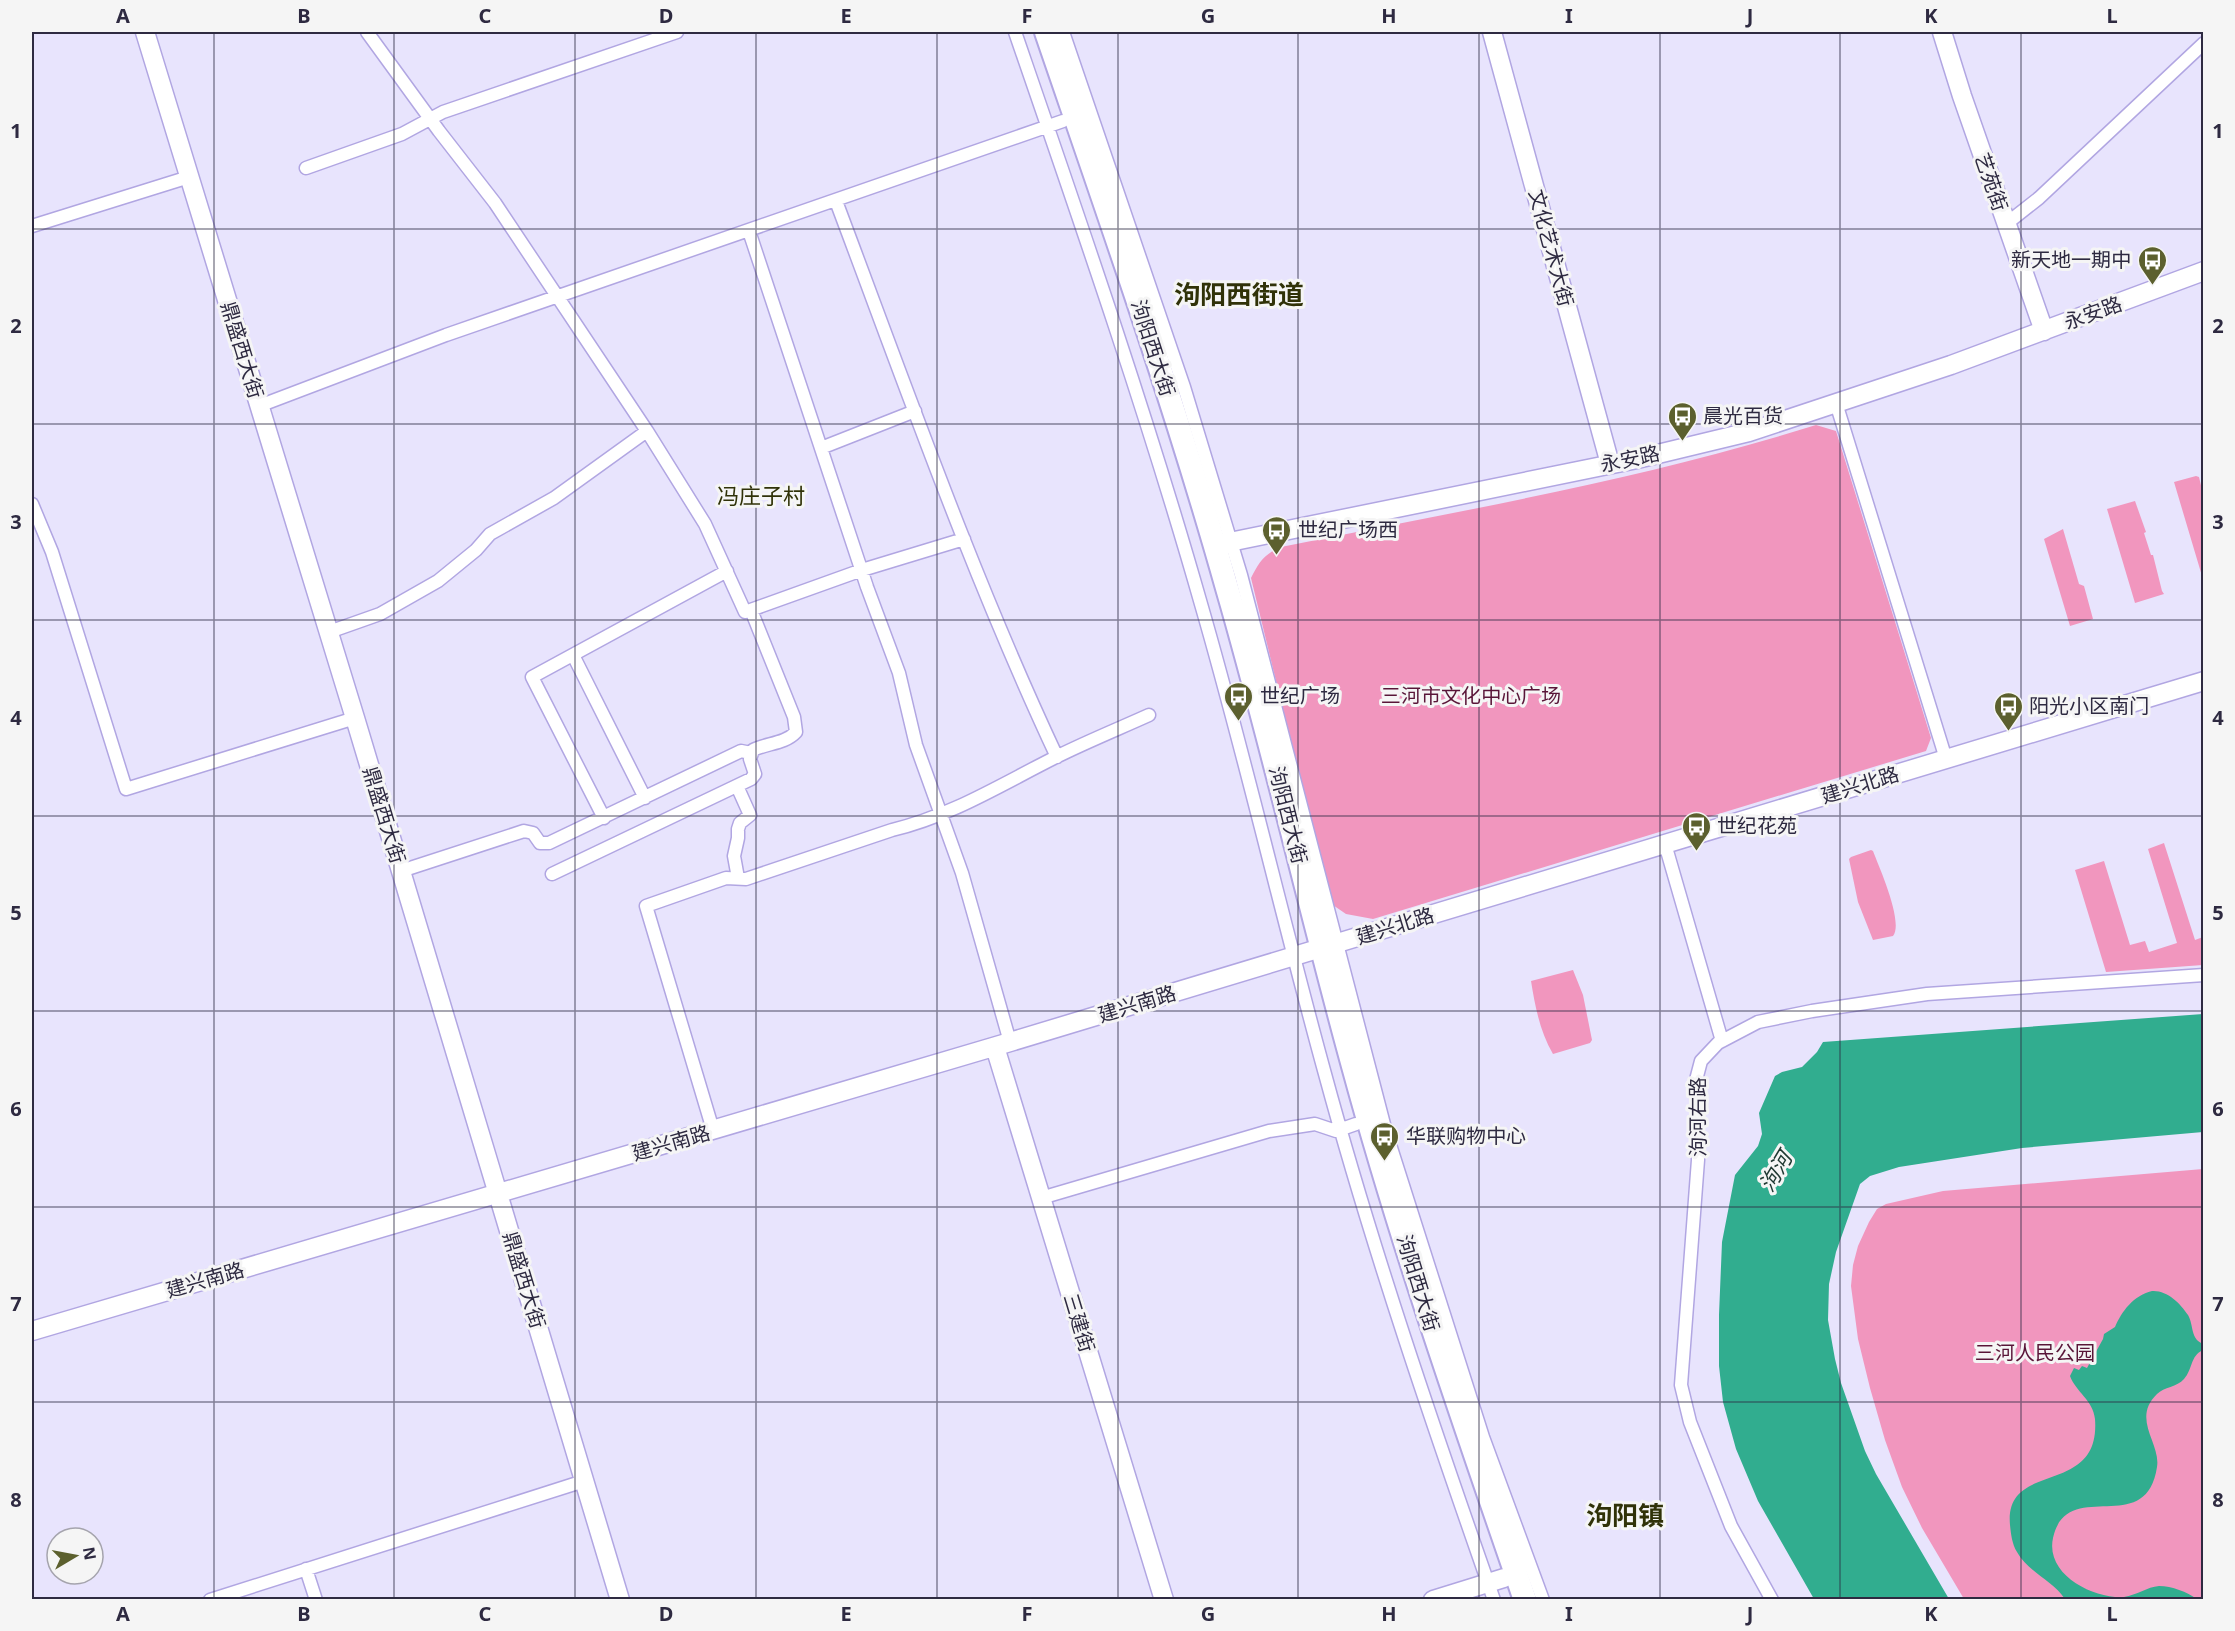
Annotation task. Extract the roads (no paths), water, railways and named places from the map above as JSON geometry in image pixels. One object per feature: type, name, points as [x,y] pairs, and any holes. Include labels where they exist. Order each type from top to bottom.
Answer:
[{"type":"highway","name":"泃阳西大街","points":[[1032,32],[1055,124],[1152,383],[1207,566],[1316,950],[1403,1235],[1441,1355],[1525,1599]]},
{"type":"highway","name":"泃阳西大街","points":[[1046,32],[1164,379],[1223,544],[1316,950],[1349,1127],[1429,1359],[1495,1587],[1511,1599]]},
{"type":"street","name":"鼎盛西大街","points":[[145,32],[355,718],[620,1599]]},
{"type":"street","points":[[367,32],[495,203],[647,431],[705,524],[746,612],[862,570],[964,539]]},
{"type":"street","points":[[306,168],[402,134],[443,112],[677,32]]},
{"type":"street","points":[[259,406],[446,335],[1055,124],[1015,32]]},
{"type":"street","points":[[1063,32],[1184,387],[1223,544]]},
{"type":"street","name":"文化艺术大街","points":[[1492,32],[1610,464]]},
{"type":"street","name":"艺苑街","points":[[1942,32],[2044,331]]},
{"type":"street","points":[[2006,224],[2039,198],[2204,43]]},
{"type":"street","points":[[32,226],[189,177]]},
{"type":"street","points":[[836,201],[964,539],[1023,685],[1057,757]]},
{"type":"street","points":[[749,231],[862,570],[899,673],[916,745],[962,873],[1003,1045]]},
{"type":"street","name":"永安路","points":[[1223,544],[1610,464],[1749,432],[2044,331],[2204,271]]},
{"type":"street","points":[[1836,404],[1946,759]]},
{"type":"street","points":[[821,448],[915,411]]},
{"type":"street","points":[[328,632],[380,614],[438,581],[476,550],[490,534],[554,498],[647,431]]},
{"type":"street","points":[[32,504],[52,552],[126,789],[355,718]]},
{"type":"street","points":[[604,818],[532,677],[727,571]]},
{"type":"street","points":[[401,871],[524,831],[533,833],[540,843],[549,843],[741,751],[751,753],[764,745],[789,739],[797,729],[794,717],[751,610]]},
{"type":"street","points":[[573,655],[645,798]]},
{"type":"street","name":"建兴北路","points":[[1316,950],[2204,681]]},
{"type":"street","points":[[713,1130],[646,906],[726,878],[746,879],[913,825],[966,805],[1057,757],[1149,715]]},
{"type":"street","points":[[552,873],[754,777],[751,753]]},
{"type":"street","points":[[737,786],[750,815],[740,823],[738,829],[739,835],[734,856],[738,878]]},
{"type":"street","points":[[1665,844],[1722,1041]]},
{"type":"street","points":[[1316,950],[1386,1132],[1483,1437],[1544,1599]]},
{"type":"street","name":"建兴南路","points":[[32,1331],[1003,1045],[1316,950]]},
{"type":"street","name":"泃河右路","points":[[1772,1599],[1731,1526],[1690,1422],[1681,1385],[1698,1160],[1696,1080],[1701,1061],[1722,1041],[1758,1022],[1877,1000],[1927,994],[2204,975]]},
{"type":"street","name":"三建街","points":[[1003,1045],[1041,1198],[1164,1599]]},
{"type":"street","points":[[1041,1198],[1269,1131],[1315,1124],[1336,1131],[1349,1127]]},
{"type":"street","points":[[210,1599],[584,1481]]},
{"type":"street","points":[[306,1569],[316,1599]]},
{"type":"street","points":[[1433,1599],[1495,1587]]},
{"type":"water","name":"泃河","points":[[2203,1014],[2203,1132],[2022,1148],[1899,1167],[1870,1176],[1860,1184],[1836,1252],[1829,1284],[1828,1320],[1835,1359],[1865,1451],[1949,1599],[1814,1599],[1758,1501],[1736,1449],[1723,1402],[1719,1366],[1722,1242],[1735,1175],[1758,1146],[1762,1134],[1759,1113],[1775,1076],[1802,1067],[1817,1052],[1823,1042]]},
{"type":"water","points":[[2152,1291],[2168,1295],[2181,1306],[2190,1319],[2196,1339],[2204,1344],[2203,1350],[2194,1359],[2184,1379],[2157,1394],[2150,1403],[2147,1422],[2157,1458],[2157,1467],[2150,1488],[2138,1500],[2123,1505],[2089,1507],[2074,1511],[2061,1520],[2053,1538],[2053,1551],[2056,1563],[2064,1573],[2074,1582],[2099,1594],[2124,1597],[2159,1586],[2179,1590],[2197,1599],[2065,1599],[2054,1586],[2027,1565],[2017,1552],[2010,1525],[2012,1505],[2022,1492],[2036,1483],[2069,1470],[2083,1460],[2093,1444],[2094,1412],[2070,1376],[2074,1368],[2079,1370],[2082,1366],[2087,1368],[2104,1334],[2115,1327],[2129,1305],[2139,1296]]},
{"type":"place","name":"新天地一期中","points":[[2152,286]]},
{"type":"place","name":"晨光百货","points":[[1682,442]]},
{"type":"place","name":"世纪广场西","points":[[1277,556]]},
{"type":"place","name":"世纪广场","points":[[1239,722]]},
{"type":"place","name":"阳光小区南门","points":[[2008,732]]},
{"type":"place","name":"世纪花苑","points":[[1696,852]]},
{"type":"place","name":"华联购物中心","points":[[1385,1162]]},
{"type":"district","name":"泃阳西街道","points":[[1239,295]]},
{"type":"district","name":"冯庄子村","points":[[761,496]]},
{"type":"district","name":"泃阳镇","points":[[1625,1516]]},
{"type":"park label","name":"三河市文化中心广场","points":[[1471,696]]},
{"type":"park label","name":"三河人民公园","points":[[2035,1353]]}]
